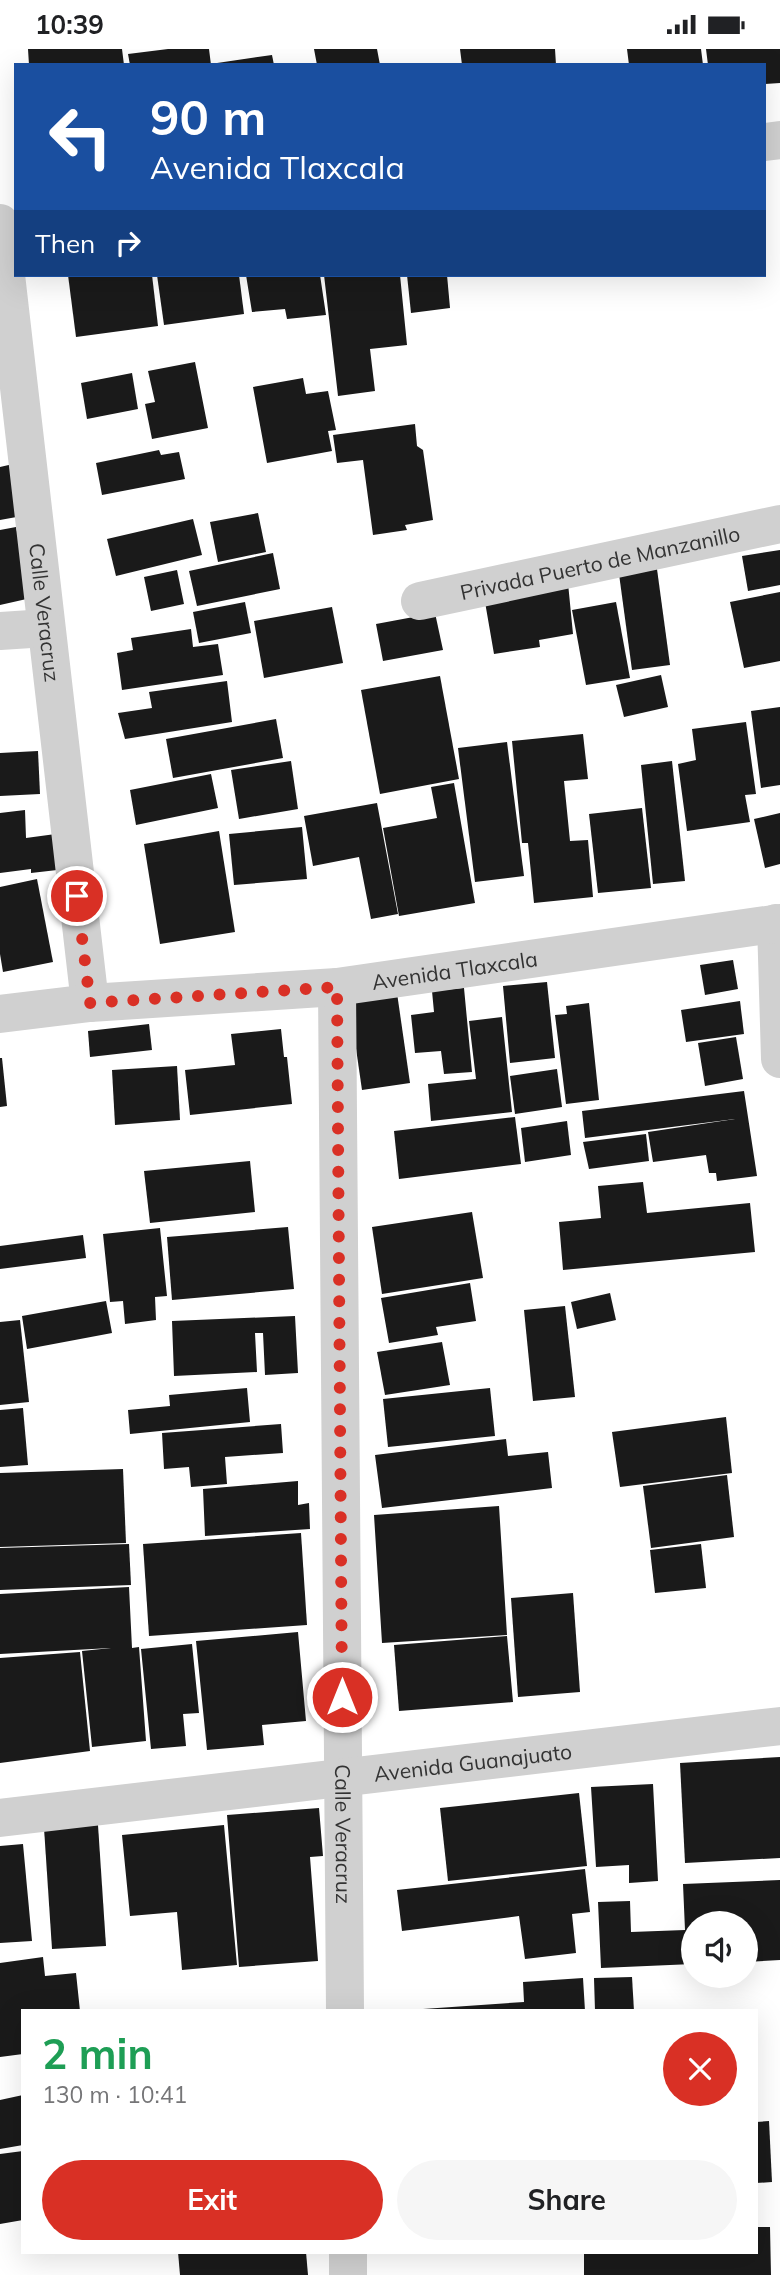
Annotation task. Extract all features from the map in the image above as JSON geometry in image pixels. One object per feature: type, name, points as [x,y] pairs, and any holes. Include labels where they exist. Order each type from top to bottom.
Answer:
[{"type":"street","name":"Calle Veracruz","points":[[4,236],[90,1003]]},
{"type":"street","name":"Privada Puerto de Manzanillo","points":[[420,601],[780,524]]},
{"type":"street","points":[[0,631],[46,628]]},
{"type":"street","points":[[778,923],[780,1059]]},
{"type":"street","name":"Avenida Tlaxcala","points":[[0,1014],[90,1003],[337,987],[778,923]]},
{"type":"street","name":"Calle Veracruz","points":[[337,987],[345,2009]]},
{"type":"street","name":"Avenida Guanajuato","points":[[0,1818],[780,1726]]},
{"type":"street","points":[[348,2254],[348,2275]]},
{"type":"building","points":[[28,49],[122,49],[124,63],[29,63]]},
{"type":"building","points":[[168,49],[209,49],[211,63],[130,63],[128,54]]},
{"type":"building","points":[[314,49],[377,49],[380,63],[317,63]]},
{"type":"building","points":[[460,49],[555,49],[556,63],[462,63]]},
{"type":"building","points":[[627,49],[701,49],[703,63],[629,63]]},
{"type":"building","points":[[706,49],[780,49],[780,83],[766,84],[766,63],[708,63]]},
{"type":"building","points":[[272,55],[274,63],[217,63]]},
{"type":"building","points":[[68,277],[152,277],[158,326],[76,337]]},
{"type":"building","points":[[157,277],[239,277],[244,314],[164,325]]},
{"type":"building","points":[[246,277],[320,277],[326,315],[287,319],[285,309],[252,312]]},
{"type":"building","points":[[324,277],[400,277],[407,345],[370,349],[375,391],[338,396]]},
{"type":"building","points":[[407,277],[447,277],[450,308],[411,313]]},
{"type":"building","points":[[195,362],[208,428],[152,439],[145,404],[155,402],[148,371]]},
{"type":"building","points":[[132,373],[138,409],[87,419],[81,383]]},
{"type":"building","points":[[303,378],[306,394],[328,391],[336,430],[328,431],[332,451],[267,463],[253,387]]},
{"type":"building","points":[[415,424],[417,446],[423,450],[433,520],[405,525],[407,530],[373,535],[363,460],[337,463],[333,435]]},
{"type":"building","points":[[159,450],[161,455],[179,452],[185,479],[102,495],[96,463]]},
{"type":"building","points":[[13,464],[22,516],[0,520],[0,467]]},
{"type":"building","points":[[258,513],[266,552],[218,562],[210,522]]},
{"type":"building","points":[[193,519],[202,555],[116,576],[107,539]]},
{"type":"building","points":[[16,527],[31,598],[0,605],[0,530]]},
{"type":"building","points":[[780,550],[780,585],[748,591],[742,556]]},
{"type":"building","points":[[273,553],[280,589],[197,606],[189,571]]},
{"type":"building","points":[[657,569],[670,665],[632,670],[619,574]]},
{"type":"building","points":[[177,570],[184,604],[151,611],[144,577]]},
{"type":"building","points":[[567,573],[573,634],[539,640],[540,647],[494,654],[485,602]]},
{"type":"building","points":[[780,592],[780,661],[744,668],[730,602]]},
{"type":"building","points":[[245,602],[251,633],[199,643],[193,612]]},
{"type":"building","points":[[616,602],[630,678],[586,685],[572,610]]},
{"type":"building","points":[[332,607],[343,663],[264,678],[254,621]]},
{"type":"building","points":[[435,613],[443,650],[383,661],[376,624]]},
{"type":"building","points":[[191,629],[193,647],[218,644],[223,675],[122,690],[117,653],[133,650],[131,638]]},
{"type":"building","points":[[661,675],[668,707],[624,717],[616,685]]},
{"type":"building","points":[[440,676],[459,779],[380,794],[361,690]]},
{"type":"building","points":[[227,681],[232,722],[125,739],[118,713],[152,708],[149,692]]},
{"type":"building","points":[[780,707],[780,785],[761,788],[751,711]]},
{"type":"building","points":[[276,719],[283,758],[173,778],[166,739]]},
{"type":"building","points":[[746,722],[756,794],[745,795],[750,822],[687,831],[678,764],[696,760],[692,729]]},
{"type":"building","points":[[583,734],[588,779],[564,781],[570,841],[588,840],[593,897],[534,903],[528,843],[522,843],[512,741]]},
{"type":"building","points":[[507,742],[524,876],[475,882],[458,748]]},
{"type":"building","points":[[38,751],[40,794],[0,796],[0,753]]},
{"type":"building","points":[[291,761],[298,809],[239,819],[231,770]]},
{"type":"building","points":[[672,761],[685,881],[653,884],[641,765]]},
{"type":"building","points":[[211,774],[218,808],[136,825],[130,790]]},
{"type":"building","points":[[454,783],[475,903],[399,916],[383,828],[437,818],[431,787]]},
{"type":"building","points":[[377,803],[398,914],[371,919],[359,857],[313,866],[304,816]]},
{"type":"building","points":[[642,808],[651,888],[598,893],[589,814]]},
{"type":"building","points":[[25,810],[26,838],[63,833],[66,869],[31,873],[31,869],[0,873],[0,813]]},
{"type":"building","points":[[780,813],[780,864],[765,868],[754,819]]},
{"type":"building","points":[[302,827],[307,879],[234,885],[229,834]]},
{"type":"building","points":[[219,831],[235,932],[160,944],[144,844]]},
{"type":"building","points":[[37,879],[53,962],[3,972],[0,954],[0,887]]},
{"type":"building","points":[[733,960],[738,989],[705,995],[700,965]]},
{"type":"building","points":[[547,982],[555,1058],[510,1063],[503,986]]},
{"type":"building","points":[[464,988],[472,1072],[444,1074],[441,1051],[415,1053],[411,1015],[434,1012],[432,991]]},
{"type":"building","points":[[397,993],[410,1083],[362,1090],[349,1000]]},
{"type":"building","points":[[740,1001],[744,1034],[686,1042],[681,1010]]},
{"type":"building","points":[[589,1003],[599,1100],[566,1104],[555,1015],[567,1014],[566,1006]]},
{"type":"building","points":[[502,1017],[512,1112],[431,1121],[428,1084],[476,1079],[469,1021]]},
{"type":"building","points":[[149,1024],[152,1050],[90,1057],[88,1031]]},
{"type":"building","points":[[281,1029],[292,1104],[190,1115],[185,1070],[235,1065],[231,1034]]},
{"type":"building","points":[[736,1037],[743,1079],[705,1086],[698,1043]]},
{"type":"building","points":[[0,1058],[7,1106],[0,1107]]},
{"type":"building","points":[[177,1066],[180,1120],[115,1125],[112,1070]]},
{"type":"building","points":[[557,1069],[562,1107],[515,1114],[510,1076]]},
{"type":"building","points":[[744,1091],[757,1176],[717,1181],[716,1173],[709,1173],[706,1155],[653,1162],[648,1132],[735,1119],[585,1138],[582,1111]]},
{"type":"building","points":[[515,1117],[521,1164],[399,1179],[394,1131]]},
{"type":"building","points":[[567,1121],[571,1155],[525,1162],[521,1128]]},
{"type":"building","points":[[646,1134],[649,1161],[589,1169],[583,1142]]},
{"type":"building","points":[[250,1161],[255,1212],[150,1223],[144,1171]]},
{"type":"building","points":[[643,1182],[647,1213],[750,1203],[755,1252],[563,1270],[559,1222],[601,1218],[598,1186]]},
{"type":"building","points":[[472,1212],[483,1278],[382,1294],[372,1227]]},
{"type":"building","points":[[288,1227],[294,1289],[172,1300],[167,1237]]},
{"type":"building","points":[[160,1228],[167,1296],[155,1297],[156,1320],[125,1324],[123,1301],[110,1302],[103,1234]]},
{"type":"building","points":[[83,1235],[86,1258],[0,1269],[0,1246]]},
{"type":"building","points":[[470,1283],[476,1321],[436,1327],[438,1335],[389,1343],[381,1298]]},
{"type":"building","points":[[610,1293],[616,1320],[577,1329],[571,1302]]},
{"type":"building","points":[[106,1301],[112,1333],[27,1349],[22,1316]]},
{"type":"building","points":[[565,1306],[575,1397],[533,1401],[524,1310]]},
{"type":"building","points":[[295,1316],[298,1373],[265,1375],[263,1333],[255,1333],[257,1372],[174,1376],[172,1321]]},
{"type":"building","points":[[20,1320],[29,1402],[0,1405],[0,1322]]},
{"type":"building","points":[[442,1342],[450,1385],[385,1395],[377,1352]]},
{"type":"building","points":[[247,1388],[250,1422],[130,1434],[128,1410],[170,1406],[169,1395]]},
{"type":"building","points":[[490,1388],[495,1436],[388,1447],[383,1399]]},
{"type":"building","points":[[23,1408],[28,1465],[0,1467],[0,1410]]},
{"type":"building","points":[[726,1417],[732,1473],[620,1487],[612,1432]]},
{"type":"building","points":[[281,1424],[283,1453],[225,1457],[227,1484],[191,1487],[189,1467],[164,1469],[162,1433]]},
{"type":"building","points":[[506,1439],[508,1456],[548,1452],[552,1488],[382,1508],[375,1455]]},
{"type":"building","points":[[123,1469],[126,1543],[0,1547],[0,1473]]},
{"type":"building","points":[[727,1475],[734,1537],[651,1548],[643,1486]]},
{"type":"building","points":[[298,1481],[298,1505],[309,1503],[310,1529],[205,1536],[203,1489]]},
{"type":"building","points":[[499,1506],[507,1635],[382,1643],[374,1515]]},
{"type":"building","points":[[301,1533],[307,1625],[149,1636],[143,1544]]},
{"type":"building","points":[[129,1544],[131,1585],[0,1590],[0,1548]]},
{"type":"building","points":[[701,1544],[706,1588],[655,1593],[650,1550]]},
{"type":"building","points":[[129,1587],[132,1648],[139,1647],[146,1741],[92,1747],[82,1651],[111,1648],[0,1654],[0,1594]]},
{"type":"building","points":[[573,1593],[580,1692],[518,1697],[511,1598]]},
{"type":"building","points":[[298,1632],[306,1721],[262,1725],[264,1745],[207,1750],[196,1641]]},
{"type":"building","points":[[507,1636],[513,1702],[399,1711],[394,1645]]},
{"type":"building","points":[[192,1644],[199,1713],[183,1714],[186,1746],[151,1749],[141,1649]]},
{"type":"building","points":[[80,1652],[90,1751],[0,1763],[0,1658]]},
{"type":"building","points":[[780,1757],[780,1858],[685,1863],[680,1763]]},
{"type":"building","points":[[653,1784],[658,1881],[629,1883],[629,1865],[596,1867],[591,1787]]},
{"type":"building","points":[[579,1793],[587,1866],[448,1881],[440,1808]]},
{"type":"building","points":[[319,1808],[323,1856],[310,1857],[318,1961],[239,1967],[227,1815]]},
{"type":"building","points":[[98,1825],[106,1946],[52,1949],[44,1828]]},
{"type":"building","points":[[224,1825],[237,1965],[182,1970],[177,1912],[130,1916],[122,1835]]},
{"type":"building","points":[[23,1844],[32,1941],[0,1943],[0,1846]]},
{"type":"building","points":[[585,1869],[590,1912],[572,1914],[576,1953],[525,1959],[519,1916],[402,1931],[397,1890]]},
{"type":"building","points":[[780,1880],[780,1960],[758,1961],[758,1911],[684,1911],[683,1884]]},
{"type":"building","points":[[630,1901],[631,1932],[681,1930],[681,1965],[601,1968],[598,1902]]},
{"type":"building","points":[[43,1957],[45,1976],[76,1973],[80,2009],[21,2009],[21,2054],[0,2057],[0,1963]]},
{"type":"building","points":[[632,1977],[634,2009],[595,2009],[594,1978]]},
{"type":"building","points":[[583,1978],[585,2009],[423,2009],[524,2002],[523,1982]]},
{"type":"building","points":[[21,2095],[21,2145],[0,2149],[0,2100]]},
{"type":"building","points":[[769,2121],[772,2182],[758,2183],[758,2122]]},
{"type":"building","points":[[21,2151],[21,2220],[0,2224],[0,2154]]},
{"type":"building","points":[[758,2227],[770,2227],[771,2275],[584,2275],[584,2254],[758,2254]]},
{"type":"building","points":[[178,2254],[306,2254],[308,2275],[180,2275]]},
{"type":"route","points":[[77,896],[90,1003],[337,987],[342,1697]]}]
